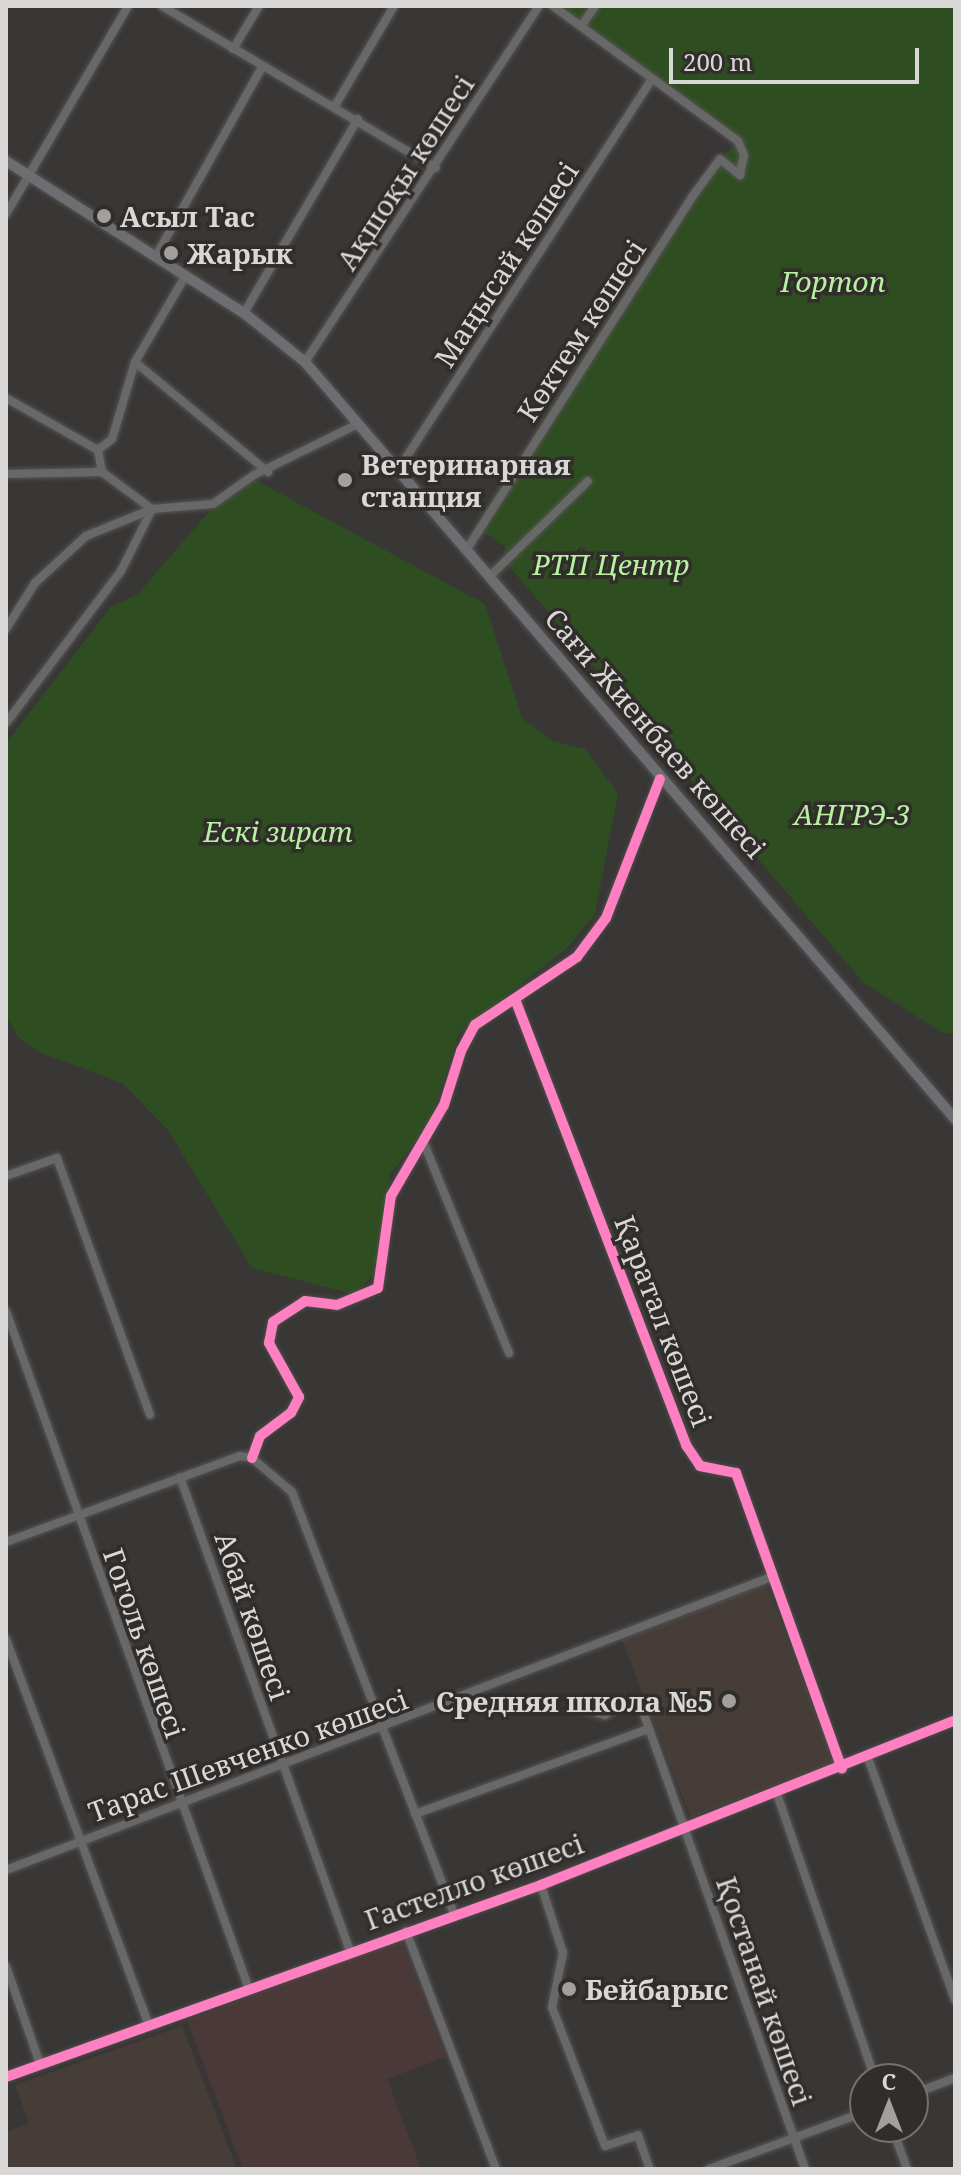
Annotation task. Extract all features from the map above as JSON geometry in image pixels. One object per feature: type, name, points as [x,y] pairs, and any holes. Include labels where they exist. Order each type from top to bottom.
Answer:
[{"type":"main road","name":"Сағи Жиенбаев көшесі","points":[[6,161],[244,313],[305,362],[955,1119]]},
{"type":"street","points":[[6,214],[128,6]]},
{"type":"street","points":[[162,6],[262,67],[336,104],[436,168]]},
{"type":"street","points":[[233,49],[259,6]]},
{"type":"street","points":[[336,104],[394,6]]},
{"type":"street","name":"Ақшоқы көшесі","points":[[305,362],[436,168],[539,6]]},
{"type":"street","points":[[553,6],[584,22],[651,81]]},
{"type":"street","points":[[584,22],[595,6]]},
{"type":"street","points":[[156,256],[262,67]]},
{"type":"street","name":"Көктем көшесі","points":[[467,549],[692,197],[720,159],[740,175],[738,141],[651,81]]},
{"type":"street","name":"Маңысай көшесі","points":[[398,470],[651,81]]},
{"type":"street","points":[[244,313],[358,119]]},
{"type":"street","points":[[98,450],[112,439],[135,362],[186,275]]},
{"type":"street","points":[[135,362],[268,472]]},
{"type":"street","points":[[6,398],[98,450]]},
{"type":"street","points":[[6,629],[35,583],[108,524],[152,509],[213,504],[358,424]]},
{"type":"street","points":[[98,450],[102,472]]},
{"type":"street","points":[[6,474],[102,472],[152,509]]},
{"type":"street","points":[[490,576],[588,481]]},
{"type":"street","points":[[6,723],[121,571],[152,509]]},
{"type":"street","points":[[252,1458],[260,1436],[291,1413],[299,1397],[269,1343],[273,1322],[305,1301],[337,1305],[378,1288],[391,1196],[423,1141],[475,1025],[577,957],[606,918],[660,779]]},
{"type":"street","name":"Қаратал көшесі","points":[[515,999],[686,1445],[700,1466],[736,1473],[842,1769]]},
{"type":"street","points":[[423,1141],[509,1353]]},
{"type":"street","points":[[6,1176],[57,1158],[150,1415]]},
{"type":"street","name":"Гоголь көшесі","points":[[6,1311],[179,1804],[249,1989]]},
{"type":"street","points":[[6,1542],[76,1513],[180,1477],[252,1458]]},
{"type":"street","points":[[252,1458],[292,1492],[454,1913]]},
{"type":"street","name":"Абай көшесі","points":[[180,1477],[282,1769],[350,1951]]},
{"type":"street","name":"Тарас Шевченко көшесі","points":[[6,1870],[179,1804],[282,1769],[774,1576]]},
{"type":"street","points":[[6,1639],[149,2025]]},
{"type":"street","name":"Қостанай көшесі","points":[[585,1709],[605,1715],[625,1702],[640,1703],[805,2169]]},
{"type":"street","name":"Гастелло көшесі","points":[[6,2077],[454,1913],[541,1885],[842,1769],[955,1720]]},
{"type":"street","points":[[415,1814],[649,1729]]},
{"type":"street","points":[[868,1758],[955,2000]]},
{"type":"street","points":[[777,1794],[869,2063]]},
{"type":"street","points":[[541,1885],[563,1953],[552,2007],[605,2146],[638,2135],[650,2169]]},
{"type":"street","points":[[406,1931],[496,2169]]},
{"type":"street","points":[[6,1966],[40,2064]]},
{"type":"street","points":[[929,2088],[955,2078]]},
{"type":"street","points":[[709,2169],[849,2118]]},
{"type":"street","points":[[898,2143],[907,2169]]},
{"type":"shaded area","name":"Средняя школа №5","points":[[766,1584],[835,1762],[691,1818],[622,1640]]},
{"type":"shaded area","points":[[401,1939],[445,2057],[387,2079],[421,2169],[243,2169],[187,2020]]},
{"type":"shaded area","points":[[182,2026],[237,2169],[6,2169],[6,2132],[29,2123],[15,2085]]},
{"type":"green space","points":[[539,6],[955,6],[955,1032],[944,1034],[862,981],[503,559],[505,547],[475,526],[701,176],[738,142],[651,81],[584,22]]},
{"type":"green space","name":"Ескі зират","points":[[255,480],[485,604],[522,718],[552,741],[585,749],[618,793],[595,914],[566,949],[459,1033],[431,1119],[390,1175],[377,1272],[353,1294],[252,1268],[168,1130],[122,1083],[39,1052],[18,1037],[6,1015],[6,743],[111,607],[138,594],[207,514]]},
{"type":"cycle path","points":[[252,1458],[260,1436],[291,1413],[299,1397],[269,1343],[273,1322],[305,1301],[337,1305],[378,1288],[391,1196],[444,1105],[461,1051],[475,1025],[577,957],[606,918],[660,779]]},
{"type":"cycle path","points":[[515,999],[686,1445],[700,1466],[736,1473],[842,1769]]},
{"type":"cycle path","points":[[6,2077],[541,1885],[955,1720]]},
{"type":"place","name":"Асыл Тас","points":[[104,216]]},
{"type":"place","name":"Жарык","points":[[171,253]]},
{"type":"place","name":"Ветеринарная станция","points":[[345,480]]},
{"type":"place","name":"Средняя школа №5","points":[[729,1701]]},
{"type":"place","name":"Бейбарыс","points":[[569,1989]]},
{"type":"park label","name":"Гортоп","points":[[833,281]]},
{"type":"park label","name":"РТП Центр","points":[[611,564]]},
{"type":"park label","name":"АНГРЭ-3","points":[[852,814]]}]
